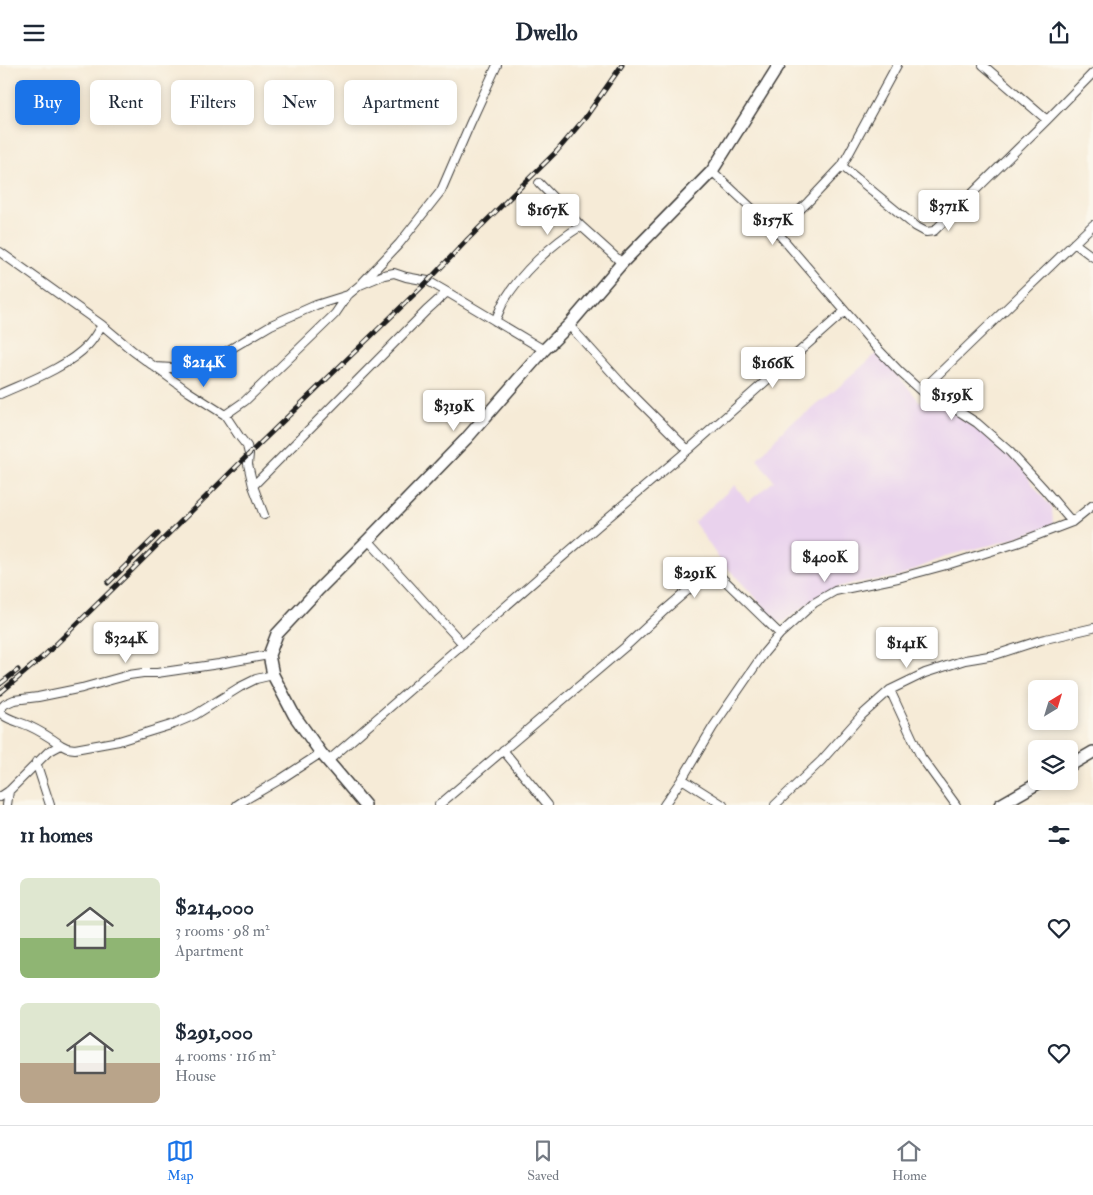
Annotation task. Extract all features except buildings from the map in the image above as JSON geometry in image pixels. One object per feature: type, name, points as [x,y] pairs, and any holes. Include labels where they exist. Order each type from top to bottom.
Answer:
[{"type":"street","points":[[225,415],[245,401],[335,315],[348,295],[399,244],[425,213],[442,191],[497,65]]},
{"type":"street","points":[[365,805],[325,757],[294,715],[273,675],[269,655],[278,634],[319,589],[466,439],[622,263],[712,171],[778,65]]},
{"type":"street","points":[[777,233],[842,166],[897,65]]},
{"type":"street","points":[[983,65],[1047,119]]},
{"type":"street","points":[[842,166],[915,226],[926,232],[934,231],[1093,73]]},
{"type":"street","points":[[712,171],[777,233],[900,372],[921,391],[949,405],[977,423],[1010,452],[1072,523]]},
{"type":"street","points":[[539,183],[581,226],[622,263]]},
{"type":"street","points":[[921,391],[1093,225]]},
{"type":"street","points":[[495,321],[504,302],[526,273],[552,247],[581,226]]},
{"type":"street","points":[[1074,243],[1093,257]]},
{"type":"street","points":[[0,252],[102,325],[189,392],[225,415],[247,446],[249,454],[248,464],[253,486],[264,515]]},
{"type":"street","points":[[360,285],[394,273],[428,281],[544,350]]},
{"type":"street","points":[[253,486],[447,292]]},
{"type":"street","points":[[155,367],[190,369],[205,364],[271,325],[316,305],[348,295]]},
{"type":"street","points":[[237,805],[281,779],[325,757],[463,644],[688,450],[845,311]]},
{"type":"street","points":[[0,394],[72,358],[89,344],[102,325]]},
{"type":"street","points":[[569,325],[623,385],[688,450]]},
{"type":"street","points":[[664,805],[713,727],[764,653],[780,634],[814,603],[835,591],[898,578],[1017,543],[1072,523],[1093,505]]},
{"type":"street","points":[[368,540],[463,644]]},
{"type":"street","points":[[439,805],[535,725],[710,571],[713,570],[717,573],[780,634]]},
{"type":"street","points":[[775,805],[821,761],[862,715],[890,690],[925,673],[965,660],[995,655],[1041,640],[1093,628]]},
{"type":"street","points":[[269,655],[156,673],[129,675],[82,688],[14,700],[5,704],[0,710],[4,716],[30,726],[60,745],[75,749],[119,741],[174,725],[195,715],[240,687],[256,679],[273,675]]},
{"type":"street","points":[[890,690],[921,757],[956,805]]},
{"type":"street","points":[[0,797],[9,791],[36,762],[60,745]]},
{"type":"street","points":[[503,750],[548,805]]},
{"type":"street","points":[[1078,761],[1093,753]]},
{"type":"street","points":[[36,762],[50,805]]},
{"type":"street","points":[[682,779],[724,805]]},
{"type":"street","points":[[1000,805],[1028,789]]},
{"type":"street","points":[[7,805],[9,791]]},
{"type":"shaded area","points":[[877,353],[920,402],[925,396],[950,410],[998,445],[1024,470],[1033,485],[1052,507],[1053,525],[999,543],[949,555],[897,577],[854,583],[828,590],[781,623],[773,619],[720,560],[694,522],[735,485],[748,502],[774,481],[757,459],[791,422],[808,412],[832,393]]},
{"type":"railway","points":[[0,693],[45,655],[428,281],[557,151],[585,118],[622,65]]},
{"type":"railway","points":[[108,583],[158,534]]},
{"type":"railway","points":[[0,684],[18,670]]}]
